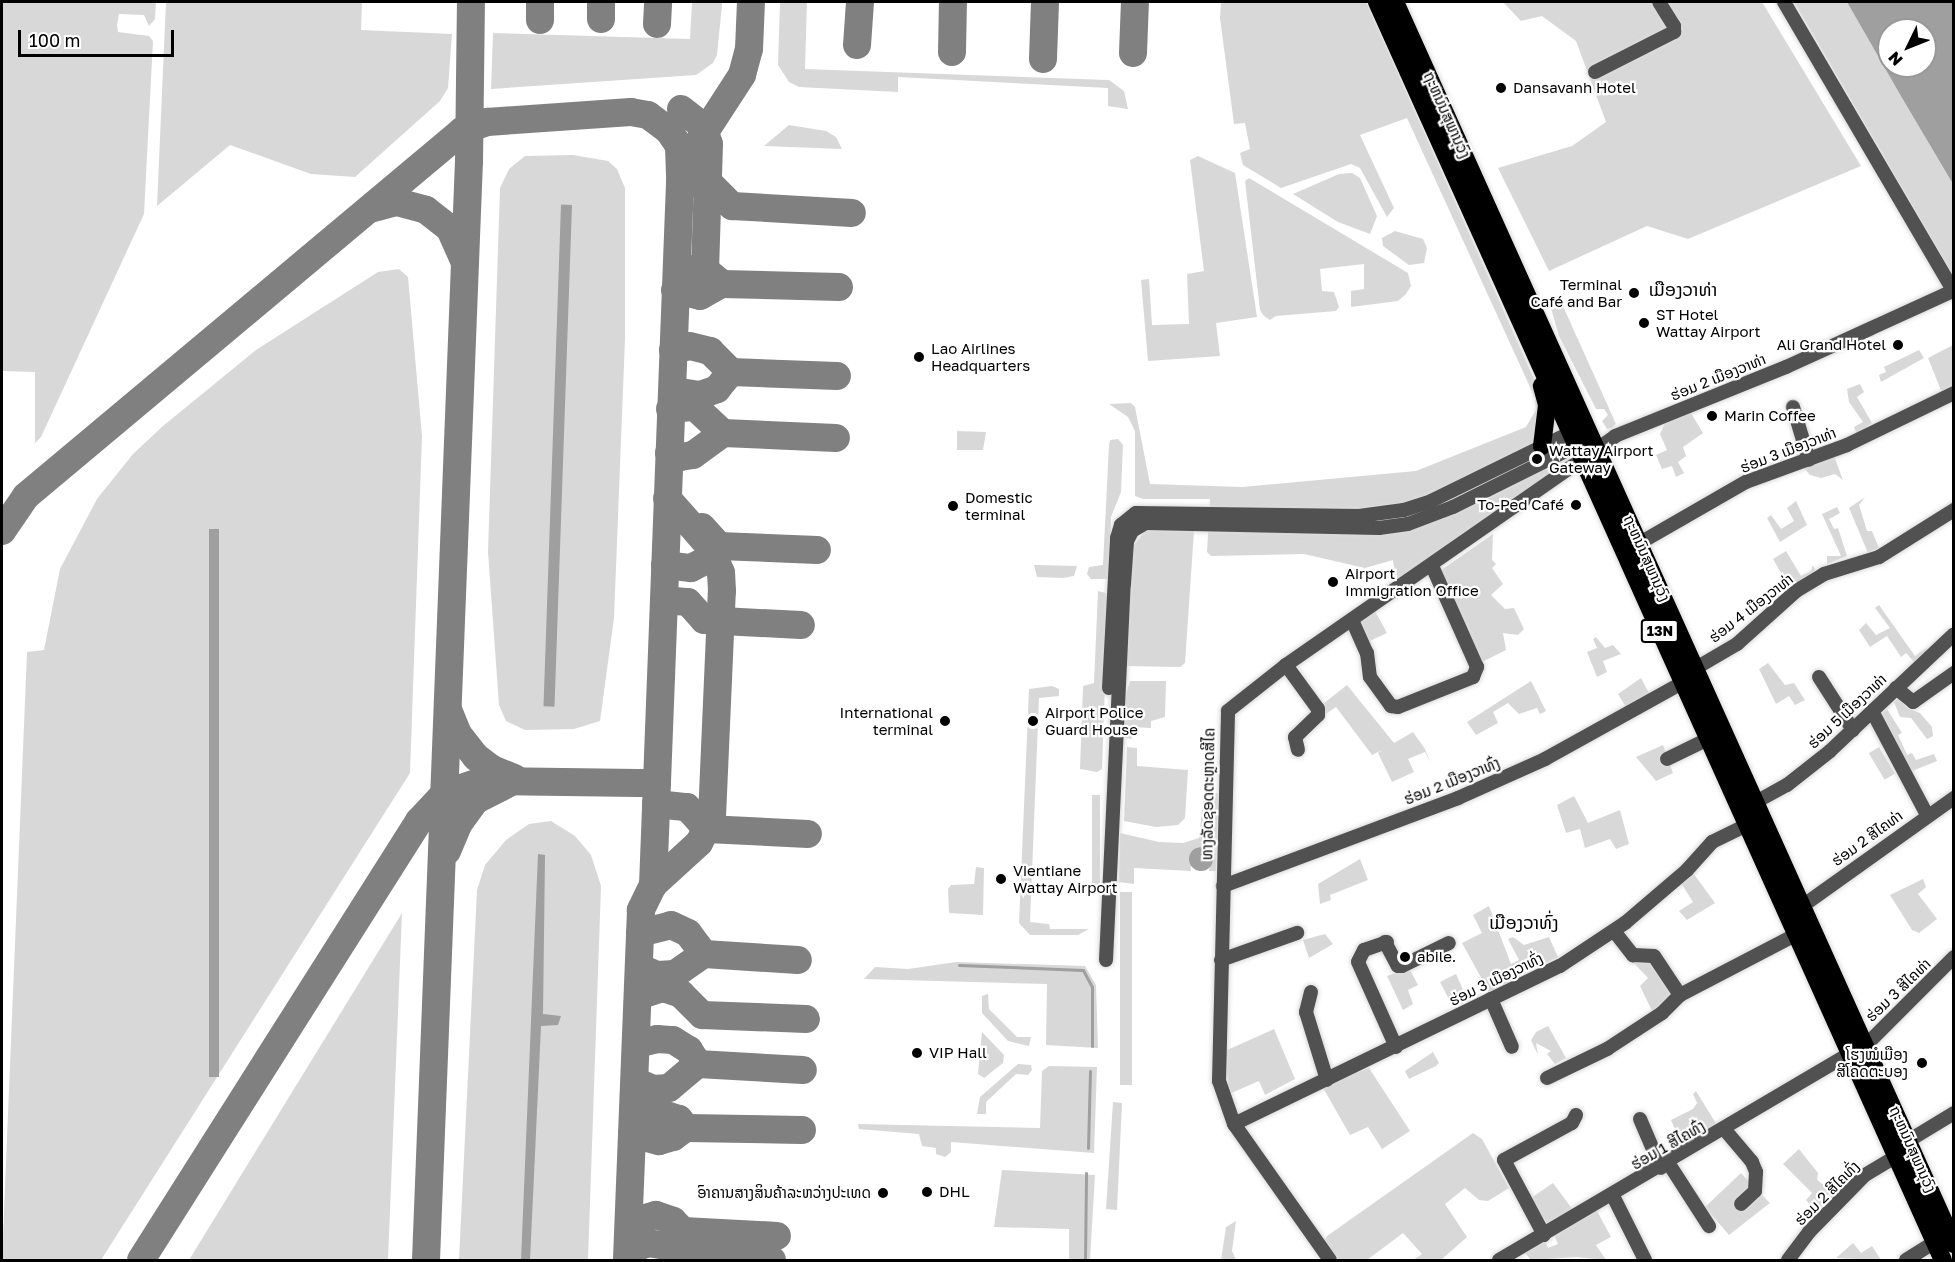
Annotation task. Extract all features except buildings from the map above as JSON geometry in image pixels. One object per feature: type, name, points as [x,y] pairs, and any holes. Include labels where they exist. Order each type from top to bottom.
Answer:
[{"type":"highway","name":"ຖະຫນົນສຸພານຸວົງ","points":[[1377,2],[1508,295],[1638,544],[1696,668],[1801,907],[1897,1156],[1943,1260]]},
{"type":"highway","name":"ຖະຫນົນສຸພານຸວົງ","points":[[1395,2],[1584,442],[1682,683],[1797,934],[1908,1141],[1953,1244]]},
{"type":"highway","points":[[1508,295],[1547,405],[1542,446]]},
{"type":"street","points":[[1595,72],[1674,32],[1674,26],[1659,2]]},
{"type":"street","points":[[1784,2],[1953,291]]},
{"type":"street","name":"ຮ່ອມ 2 ເມືອງວາທ່າ","points":[[1584,442],[1615,436],[1786,367],[1953,291]]},
{"type":"street","name":"ຮ່ອມ 3 ເມືອງວາທ່າ","points":[[1638,544],[1746,482],[1809,460],[1953,393]]},
{"type":"street","points":[[1792,407],[1809,460]]},
{"type":"street","points":[[1351,522],[1404,510],[1447,493],[1542,446],[1584,442]]},
{"type":"street","points":[[1106,960],[1112,784],[1127,540],[1132,531],[1146,523],[1200,518],[1408,524],[1453,507],[1584,442]]},
{"type":"street","name":"ທາງລັດຊອດຕະຫຼາດສີໄຄ","points":[[1330,1260],[1234,1124],[1219,1081],[1228,711],[1286,665],[1432,566],[1584,442]]},
{"type":"street","points":[[1447,493],[1453,507]]},
{"type":"street","name":"ຮ່ອມ 4 ເມືອງວາທ່າ","points":[[1696,668],[1737,644],[1796,591],[1824,574],[1879,557],[1953,510]]},
{"type":"street","points":[[1352,620],[1367,653],[1370,677],[1391,706],[1398,707],[1473,677],[1477,667],[1432,566]]},
{"type":"street","name":"ຮ່ອມ 5 ເມືອງວາທ່າ","points":[[1754,803],[1787,785],[1852,730],[1953,634]]},
{"type":"street","points":[[1286,665],[1318,709],[1318,715],[1295,737],[1298,750]]},
{"type":"street","points":[[1896,688],[1913,702],[1953,673]]},
{"type":"street","points":[[1819,677],[1852,730]]},
{"type":"street","name":"ຮ່ອມ 2 ເມືອງວາທົ່ງ","points":[[1223,886],[1458,798],[1545,759],[1682,683]]},
{"type":"street","points":[[1872,711],[1927,815]]},
{"type":"street","points":[[1667,759],[1708,739]]},
{"type":"street","name":"ຮ່ອມ 2 ສີໄຄທ່າ","points":[[1801,907],[1953,798]]},
{"type":"street","name":"ຮ່ອມ 3 ເມືອງວາທົ່ງ","points":[[1234,1124],[1560,966],[1614,931],[1687,870],[1712,842],[1747,825]]},
{"type":"street","points":[[1614,931],[1633,955],[1654,956],[1680,995]]},
{"type":"street","points":[[1221,960],[1297,933]]},
{"type":"street","points":[[1547,1078],[1607,1049],[1662,1013],[1680,995],[1797,934]]},
{"type":"street","points":[[1396,1047],[1358,962],[1364,950],[1386,942],[1398,966],[1449,943]]},
{"type":"street","name":"ຮ່ອມ 3 ສີໄຄທ່າ","points":[[1858,1050],[1948,970],[1953,957]]},
{"type":"street","points":[[1311,992],[1306,1012],[1327,1080]]},
{"type":"street","points":[[1491,999],[1512,1047]]},
{"type":"street","name":"ຮ່ອມ 1 ສີໄຄທົ່ງ","points":[[1499,1260],[1665,1166],[1858,1050]]},
{"type":"street","points":[[1908,1141],[1953,1113]]},
{"type":"street","points":[[1544,1235],[1504,1160],[1572,1123],[1575,1115]]},
{"type":"street","points":[[1640,1119],[1665,1166],[1709,1226]]},
{"type":"street","points":[[1725,1130],[1752,1162],[1756,1172],[1755,1191],[1741,1204]]},
{"type":"street","name":"ຮ່ອມ 2 ສີໄຄທົ່ງ","points":[[1788,1260],[1809,1232],[1865,1175],[1897,1156]]},
{"type":"street","points":[[1613,1196],[1645,1260]]},
{"type":"street","points":[[1906,1260],[1935,1242]]},
{"type":"shaded area","points":[[2,2],[156,2],[155,19],[149,26],[144,15],[119,14],[117,25],[118,32],[149,36],[153,41],[144,214],[41,437],[35,443],[35,372],[2,371]]},
{"type":"shaded area","points":[[166,2],[362,2],[361,30],[452,34],[448,88],[440,101],[355,177],[311,174],[230,145],[157,206]]},
{"type":"shaded area","points":[[692,2],[722,2],[717,55],[713,63],[696,75],[491,89],[493,33],[690,39]]},
{"type":"shaded area","points":[[780,2],[807,2],[805,69],[1109,80],[1124,91],[1128,109],[1108,106],[1108,88],[898,77],[898,92],[799,87],[789,82],[778,65]]},
{"type":"shaded area","points":[[1221,2],[1366,2],[1538,388],[1541,413],[1534,443],[1548,470],[1565,462],[1567,466],[1396,581],[1393,560],[1365,568],[1304,554],[1211,556],[1207,552],[1210,499],[1143,499],[1135,496],[1135,431],[1128,417],[1109,404],[1131,403],[1135,407],[1150,484],[1242,487],[1416,471],[1526,427],[1536,410],[1535,398],[1407,118],[1360,135],[1394,208],[1387,217],[1360,168],[1351,164],[1281,188],[1243,165],[1240,153],[1250,149],[1245,123],[1234,124],[1220,18]]},
{"type":"shaded area","points":[[1503,2],[1762,2],[1861,166],[1688,239],[1647,226],[1549,271],[1498,168],[1572,146],[1606,122],[1576,41],[1542,16],[1521,21]]},
{"type":"shaded area","points":[[1794,2],[1847,2],[1877,54],[1877,78],[1891,78],[1953,184],[1953,275]]},
{"type":"shaded area","points":[[1847,2],[1953,2],[1953,184],[1891,78],[1937,78],[1937,18],[1877,18],[1877,54]]},
{"type":"shaded area","points":[[789,125],[826,131],[836,137],[842,149],[764,146]]},
{"type":"shaded area","points":[[573,155],[608,161],[617,169],[625,188],[625,339],[614,618],[600,721],[574,729],[525,730],[506,721],[499,705],[488,552],[500,188],[509,169],[525,156]]},
{"type":"shaded area","points":[[1198,156],[1235,173],[1257,317],[1216,323],[1220,356],[1148,361],[1141,280],[1149,279],[1152,325],[1189,324],[1187,274],[1204,271],[1190,160]]},
{"type":"shaded area","points":[[1352,173],[1360,178],[1377,216],[1370,234],[1338,222],[1293,194],[1339,174]]},
{"type":"shaded area","points":[[1249,178],[1408,273],[1411,286],[1406,294],[1398,301],[1351,307],[1351,291],[1364,289],[1364,264],[1320,269],[1322,291],[1334,292],[1339,307],[1336,311],[1276,316],[1270,320],[1264,316],[1260,310],[1245,181]]},
{"type":"shaded area","points":[[561,205],[572,205],[554,707],[543,706]]},
{"type":"shaded area","points":[[1395,231],[1423,239],[1427,248],[1424,263],[1409,265],[1383,246],[1382,238]]},
{"type":"shaded area","points":[[399,269],[408,277],[422,436],[410,773],[101,1260],[2,1260],[27,652],[44,650],[60,569],[97,499],[133,454],[163,426],[256,350],[378,272]]},
{"type":"shaded area","points":[[1558,295],[1616,424],[1612,428],[1607,429],[1602,421],[1608,415],[1604,409],[1596,409],[1559,336],[1550,305]]},
{"type":"shaded area","points":[[1953,345],[1953,388],[1942,393],[1928,358]]},
{"type":"shaded area","points":[[1919,350],[1924,358],[1881,382],[1879,375],[1886,372],[1884,367]]},
{"type":"shaded area","points":[[1860,384],[1864,392],[1857,397],[1872,423],[1857,434],[1854,427],[1863,422],[1849,402],[1847,389]]},
{"type":"shaded area","points":[[1691,413],[1703,433],[1683,447],[1686,456],[1678,462],[1684,473],[1676,477],[1672,466],[1662,469],[1656,455],[1667,450],[1660,434],[1665,423]]},
{"type":"shaded area","points":[[957,431],[986,432],[983,450],[957,450]]},
{"type":"shaded area","points":[[1118,439],[1123,445],[1121,492],[1111,517],[1109,579],[1091,579],[1087,574],[1089,567],[1103,565],[1109,445],[1110,440]]},
{"type":"shaded area","points":[[1834,456],[1843,480],[1835,474],[1821,478],[1810,475],[1804,468]]},
{"type":"shaded area","points":[[1865,497],[1859,505],[1867,531],[1872,531],[1879,548],[1868,553],[1849,508]]},
{"type":"shaded area","points":[[1796,501],[1807,525],[1780,542],[1767,518],[1771,515],[1781,529],[1794,521],[1787,508]]},
{"type":"shaded area","points":[[1837,507],[1840,513],[1829,519],[1834,529],[1838,528],[1847,556],[1827,564],[1827,556],[1841,556],[1822,514]]},
{"type":"shaded area","points":[[209,529],[219,529],[219,1077],[209,1077]]},
{"type":"shaded area","points":[[1146,530],[1194,531],[1185,663],[1180,667],[1126,666],[1133,546]]},
{"type":"shaded area","points":[[1493,534],[1492,560],[1496,564],[1492,568],[1503,584],[1491,595],[1505,609],[1514,608],[1524,629],[1518,635],[1503,633],[1506,650],[1480,663],[1471,637],[1437,573]]},
{"type":"shaded area","points":[[1786,551],[1801,576],[1811,571],[1813,565],[1815,570],[1790,588],[1773,559]]},
{"type":"shaded area","points":[[1034,565],[1077,566],[1074,576],[1063,578],[1037,577]]},
{"type":"shaded area","points":[[1098,591],[1106,593],[1108,600],[1102,769],[1097,772],[1080,769],[1083,686],[1094,683]]},
{"type":"shaded area","points":[[1879,605],[1915,656],[1926,648],[1928,651],[1916,664],[1906,653],[1901,657],[1887,636],[1870,647],[1859,630],[1866,623],[1876,635],[1890,628],[1875,608]]},
{"type":"shaded area","points":[[1375,611],[1387,633],[1361,645],[1354,625]]},
{"type":"shaded area","points":[[1596,637],[1605,648],[1613,645],[1621,654],[1603,661],[1607,672],[1597,677],[1587,652],[1597,648],[1593,639]]},
{"type":"shaded area","points":[[1768,663],[1785,685],[1794,683],[1805,700],[1795,705],[1789,696],[1776,704],[1759,669]]},
{"type":"shaded area","points":[[1641,678],[1650,695],[1629,712],[1618,694]]},
{"type":"shaded area","points":[[1130,681],[1166,681],[1165,717],[1151,721],[1151,728],[1132,727],[1132,739],[1124,738],[1124,701]]},
{"type":"shaded area","points":[[1531,681],[1546,711],[1540,714],[1537,708],[1519,714],[1508,703],[1493,712],[1498,723],[1476,735],[1467,722]]},
{"type":"shaded area","points":[[1347,685],[1394,743],[1413,732],[1425,749],[1431,763],[1425,752],[1408,759],[1414,772],[1392,782],[1378,753],[1382,750],[1372,755],[1336,707],[1324,715],[1319,707]]},
{"type":"shaded area","points":[[1052,686],[1059,689],[1059,696],[1039,698],[1030,922],[1049,924],[1050,929],[1089,929],[1078,935],[1030,935],[1019,923],[1029,689]]},
{"type":"shaded area","points":[[1899,698],[1907,708],[1920,713],[1932,727],[1933,736],[1927,739],[1911,718],[1900,717],[1894,702]]},
{"type":"shaded area","points":[[1887,709],[1902,733],[1898,735],[1907,755],[1912,753],[1916,760],[1934,754],[1937,761],[1912,771],[1880,715]]},
{"type":"shaded area","points":[[1663,745],[1673,773],[1656,781],[1636,757]]},
{"type":"shaded area","points":[[1127,747],[1137,748],[1137,766],[1188,770],[1185,818],[1178,825],[1156,827],[1124,821]]},
{"type":"shaded area","points":[[1879,747],[1895,774],[1885,780],[1869,753]]},
{"type":"shaded area","points":[[1204,792],[1218,793],[1216,871],[1209,871],[1212,855],[1207,847],[1198,847],[1190,853],[1191,871],[1134,868],[1134,884],[1119,882],[1120,833],[1159,842],[1183,843],[1199,838]]},
{"type":"shaded area","points":[[1092,795],[1100,795],[1100,887],[1092,887]]},
{"type":"shaded area","points":[[1574,796],[1588,823],[1620,810],[1629,844],[1616,849],[1610,839],[1585,848],[1580,829],[1566,833],[1557,805]]},
{"type":"shaded area","points":[[551,821],[575,836],[591,855],[601,886],[588,1260],[459,1260],[477,890],[485,865],[506,840],[529,824]]},
{"type":"shaded area","points":[[1201,847],[1206,848],[1212,854],[1212,864],[1206,870],[1201,871],[1196,870],[1190,864],[1189,859],[1190,854],[1196,848]]},
{"type":"shaded area","points":[[538,854],[545,855],[543,1014],[561,1016],[558,1025],[541,1026],[530,1260],[521,1260]]},
{"type":"shaded area","points":[[1360,859],[1368,880],[1330,895],[1331,900],[1320,904],[1318,884]]},
{"type":"shaded area","points":[[976,867],[984,868],[983,915],[949,913],[948,889],[951,885],[974,884]]},
{"type":"shaded area","points":[[1691,870],[1715,903],[1687,920],[1679,911],[1693,902],[1679,880]]},
{"type":"shaded area","points":[[1923,879],[1926,887],[1918,894],[1937,919],[1919,933],[1912,930],[1890,895]]},
{"type":"shaded area","points":[[1120,892],[1132,892],[1132,1085],[1120,1085]]},
{"type":"shaded area","points":[[1489,906],[1511,964],[1519,960],[1508,939],[1513,937],[1524,945],[1549,937],[1558,957],[1489,992],[1462,943],[1482,933],[1473,915]]},
{"type":"shaded area","points":[[402,913],[388,1260],[189,1260]]},
{"type":"shaded area","points":[[1325,934],[1333,944],[1309,958],[1303,940]]},
{"type":"shaded area","points":[[1630,959],[1652,960],[1673,994],[1654,1015],[1640,986],[1648,978]]},
{"type":"shaded area","points":[[956,962],[1085,966],[1096,985],[1098,1048],[1046,1045],[1047,984],[864,979],[875,967],[908,969]]},
{"type":"shaded area","points":[[1409,968],[1418,985],[1408,990],[1413,1004],[1403,1010],[1387,976]]},
{"type":"shaded area","points":[[1456,974],[1468,1001],[1453,1007],[1440,982]]},
{"type":"shaded area","points":[[988,994],[989,1009],[1017,1037],[1031,1037],[1029,1046],[1008,1041],[982,1013],[982,996]]},
{"type":"shaded area","points":[[1548,1026],[1566,1058],[1555,1064],[1547,1054],[1551,1051],[1536,1043],[1538,1055],[1531,1040],[1536,1032]]},
{"type":"shaded area","points":[[1274,1029],[1295,1079],[1265,1095],[1259,1081],[1229,1094],[1225,1051]]},
{"type":"shaded area","points":[[982,1032],[1004,1055],[1003,1063],[984,1078],[978,1074]]},
{"type":"shaded area","points":[[1433,1052],[1439,1063],[1409,1079],[1405,1071]]},
{"type":"shaded area","points":[[1018,1064],[1031,1065],[1032,1070],[1028,1075],[1016,1074],[986,1102],[986,1114],[977,1114],[980,1097]]},
{"type":"shaded area","points":[[1049,1066],[1097,1067],[1094,1153],[951,1142],[951,1152],[945,1157],[936,1154],[936,1148],[922,1146],[919,1134],[859,1129],[858,1124],[1040,1128],[1042,1071]]},
{"type":"shaded area","points":[[1369,1068],[1410,1131],[1382,1149],[1368,1127],[1350,1135],[1322,1086]]},
{"type":"shaded area","points":[[1696,1091],[1717,1125],[1682,1146],[1671,1120],[1693,1109],[1697,1103],[1693,1094]]},
{"type":"shaded area","points":[[1113,1102],[1122,1103],[1117,1210],[1106,1209]]},
{"type":"shaded area","points":[[1473,1133],[1482,1139],[1509,1188],[1488,1201],[1479,1200],[1465,1188],[1445,1204],[1467,1237],[1441,1260],[1413,1260],[1422,1254],[1403,1233],[1367,1260],[1339,1260],[1324,1242],[1327,1236]]},
{"type":"shaded area","points":[[1799,1149],[1818,1173],[1817,1180],[1830,1190],[1843,1182],[1849,1192],[1821,1217],[1806,1200],[1812,1193],[1783,1164]]},
{"type":"shaded area","points":[[1002,1170],[1095,1175],[1090,1260],[1069,1260],[1069,1229],[994,1227]]},
{"type":"shaded area","points":[[1741,1173],[1753,1186],[1743,1208],[1762,1195],[1770,1203],[1729,1235],[1705,1207]]},
{"type":"shaded area","points":[[1553,1183],[1573,1210],[1544,1228],[1528,1200]]},
{"type":"shaded area","points":[[1596,1209],[1611,1237],[1596,1245],[1606,1260],[1576,1257],[1531,1260],[1525,1253],[1545,1241],[1548,1248],[1558,1244],[1553,1233]]},
{"type":"shaded area","points":[[1236,1221],[1232,1251],[1236,1260],[1221,1260],[1226,1227]]},
{"type":"shaded area","points":[[1853,1243],[1861,1253],[1872,1246],[1881,1260],[1836,1258]]},
{"type":"waterway","points":[[959,965],[1083,970],[1092,987],[1092,1046]]},
{"type":"waterway","points":[[1088,1148],[1090,1071]]},
{"type":"waterway","points":[[1085,1260],[1086,1173]]},
{"type":"taxiway","points":[[426,1260],[469,162],[471,2]]},
{"type":"taxiway","points":[[540,2],[540,20]]},
{"type":"taxiway","points":[[601,2],[601,19]]},
{"type":"taxiway","points":[[657,24],[658,2]]},
{"type":"taxiway","points":[[683,176],[692,152],[742,75],[749,49],[751,2]]},
{"type":"taxiway","points":[[857,45],[860,2]]},
{"type":"taxiway","points":[[952,52],[953,2]]},
{"type":"taxiway","points":[[1043,59],[1045,2]]},
{"type":"taxiway","points":[[1133,53],[1135,2]]},
{"type":"taxiway","points":[[681,109],[703,126],[709,144],[705,270]]},
{"type":"taxiway","points":[[2,531],[26,496],[462,131],[487,122],[631,112],[648,115],[669,131],[679,146],[680,183],[653,885],[641,910],[627,1260]]},
{"type":"taxiway","points":[[680,183],[709,183],[732,206],[852,213]]},
{"type":"taxiway","points":[[370,209],[397,202],[426,210],[450,229],[463,258]]},
{"type":"taxiway","points":[[688,269],[705,270],[722,284],[839,287]]},
{"type":"taxiway","points":[[675,290],[700,296],[722,284]]},
{"type":"taxiway","points":[[673,350],[690,346],[710,351],[731,372],[837,376]]},
{"type":"taxiway","points":[[674,391],[700,395],[717,389],[731,372]]},
{"type":"taxiway","points":[[670,409],[695,407],[723,433],[836,438]]},
{"type":"taxiway","points":[[669,453],[680,457],[693,455],[723,433]]},
{"type":"taxiway","points":[[653,885],[699,843],[712,817],[722,591],[721,573],[710,547],[667,498]]},
{"type":"taxiway","points":[[702,527],[719,546],[817,550]]},
{"type":"taxiway","points":[[665,565],[691,568],[707,560],[719,546]]},
{"type":"taxiway","points":[[664,600],[688,602],[704,620],[801,625]]},
{"type":"taxiway","points":[[449,712],[458,734],[476,757],[492,769],[514,778]]},
{"type":"taxiway","points":[[141,1260],[419,821],[444,794],[482,781],[657,783]]},
{"type":"taxiway","points":[[447,851],[459,823],[476,800],[507,784]]},
{"type":"taxiway","points":[[656,804],[687,807],[707,829],[808,834]]},
{"type":"taxiway","points":[[640,933],[671,925],[688,933],[704,954],[798,960]]},
{"type":"taxiway","points":[[645,970],[657,975],[675,974],[704,954]]},
{"type":"taxiway","points":[[638,996],[663,988],[681,994],[702,1015],[806,1019]]},
{"type":"taxiway","points":[[636,1044],[657,1039],[673,1040],[689,1050],[698,1064],[803,1070]]},
{"type":"taxiway","points":[[635,1081],[653,1089],[669,1088],[698,1064]]},
{"type":"taxiway","points":[[633,1117],[657,1112],[679,1119],[686,1128],[802,1130]]},
{"type":"taxiway","points":[[632,1134],[659,1141],[673,1137],[686,1128]]},
{"type":"taxiway","points":[[629,1223],[656,1215],[673,1221],[683,1231],[777,1236]]},
{"type":"taxiway","points":[[628,1251],[648,1243],[666,1246],[683,1257],[772,1260]]},
{"type":"place","name":"Dansavanh Hotel","points":[[1501,88]]},
{"type":"place","name":"Terminal Café and Bar","points":[[1634,293]]},
{"type":"place","name":"ST Hotel Wattay Airport","points":[[1644,323]]},
{"type":"place","name":"Ali Grand Hotel","points":[[1898,345]]},
{"type":"place","name":"Lao Airlines Headquarters","points":[[919,357]]},
{"type":"place","name":"Marin Coffee","points":[[1712,416]]},
{"type":"place","name":"Wattay Airport Gateway","points":[[1537,459]]},
{"type":"place","name":"To-Ped Café","points":[[1576,505]]},
{"type":"place","name":"Domestic terminal","points":[[953,506]]},
{"type":"place","name":"Airport Immigration Office","points":[[1333,582]]},
{"type":"place","name":"International terminal","points":[[945,721]]},
{"type":"place","name":"Airport Police Guard House","points":[[1033,721]]},
{"type":"place","name":"Vientiane Wattay Airport","points":[[1001,879]]},
{"type":"place","name":"abile.","points":[[1405,957]]},
{"type":"place","name":"VIP Hall","points":[[917,1053]]},
{"type":"place","name":"ໂຮງໝໍເມືອງ ສີໂຄດຕະບອງ","points":[[1922,1063]]},
{"type":"place","name":"DHL","points":[[927,1192]]},
{"type":"place","name":"ົອາຄານສາງສິນຄ້າລະຫວ່າງປະເທດ","points":[[883,1193]]},
{"type":"district","name":"ເມືອງວາທ່າ","points":[[1683,289]]},
{"type":"district","name":"ເມືອງວາທົ່ງ","points":[[1524,922]]}]
